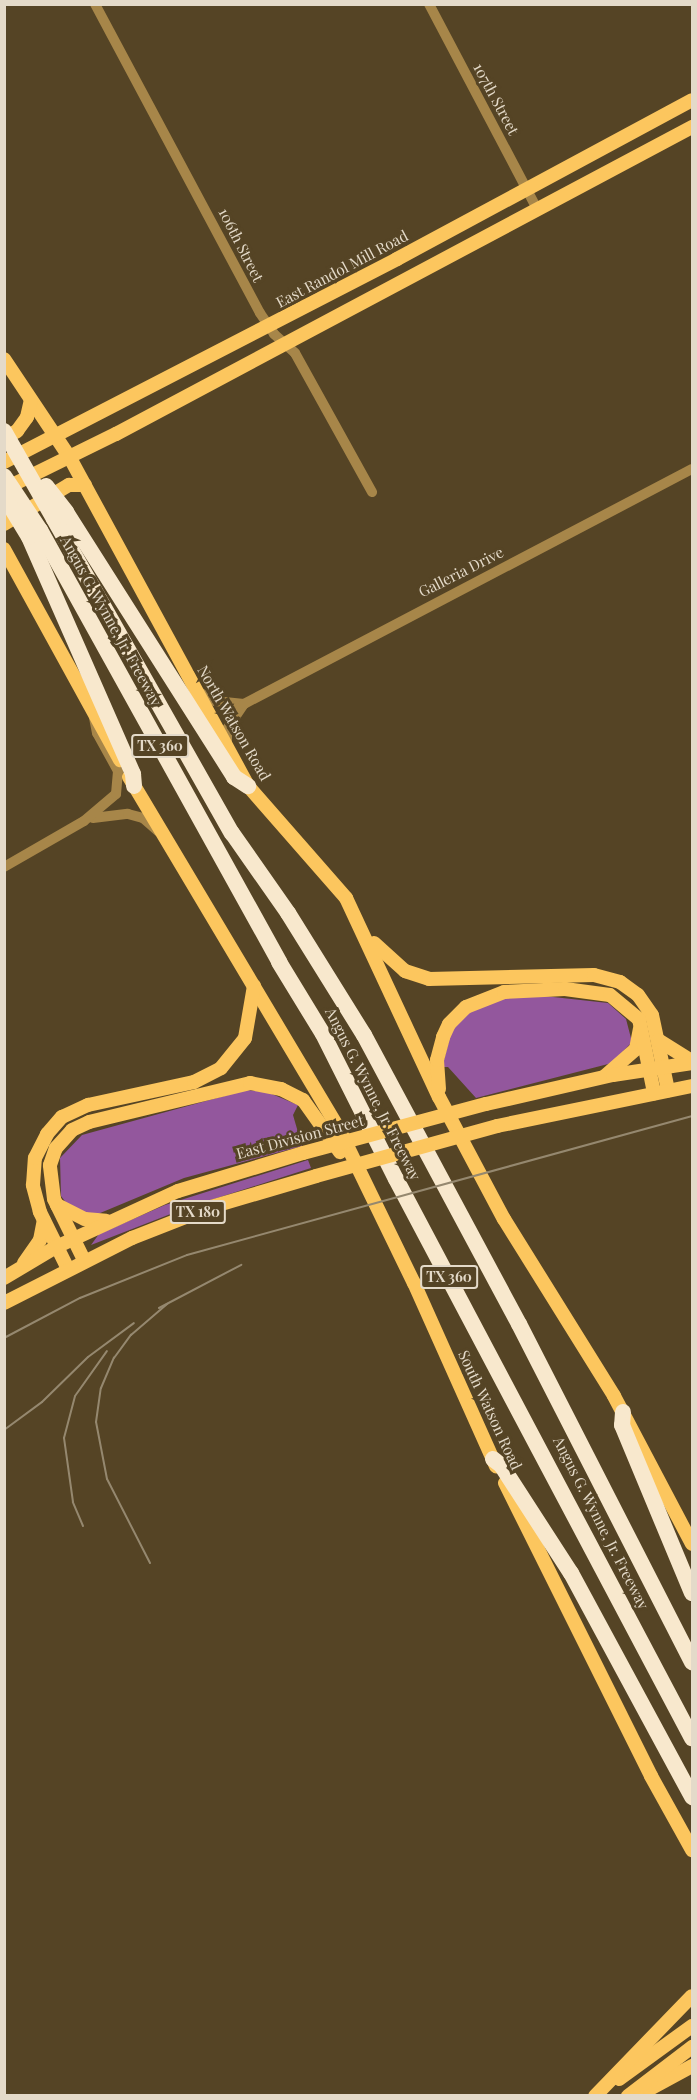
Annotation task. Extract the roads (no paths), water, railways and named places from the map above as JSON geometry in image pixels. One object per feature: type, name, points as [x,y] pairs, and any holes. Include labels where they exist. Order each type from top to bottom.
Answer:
[{"type":"highway","name":"Angus G. Wynne, Jr. Freeway","points":[[7,437],[60,515],[232,833],[288,913],[364,1035],[519,1324],[693,1662]]},
{"type":"highway","name":"Angus G. Wynne, Jr. Freeway","points":[[4,476],[273,951],[323,1034],[396,1179],[693,1738]]},
{"type":"highway","points":[[4,496],[35,533],[134,774],[134,786]]},
{"type":"highway","points":[[60,515],[234,777],[248,786]]},
{"type":"highway","points":[[622,1412],[622,1425],[693,1593]]},
{"type":"highway","points":[[493,1459],[501,1465],[571,1573],[693,1797]]},
{"type":"main road","name":"East Randol Mill Road","points":[[4,462],[269,326],[693,100]]},
{"type":"main road","points":[[4,489],[70,458],[536,207],[693,127]]},
{"type":"main road","name":"North Watson Road","points":[[4,359],[70,458],[248,786],[335,881],[360,925],[439,1097]]},
{"type":"main road","points":[[7,437],[17,431],[27,417],[31,400]]},
{"type":"main road","points":[[42,416],[79,423]]},
{"type":"main road","points":[[4,524],[69,485],[85,485],[84,463],[100,442]]},
{"type":"main road","points":[[4,549],[158,831],[254,986],[245,1038],[221,1068],[194,1082],[118,1096],[62,1117],[46,1134],[35,1158],[33,1185],[44,1220],[68,1269]]},
{"type":"main road","points":[[360,925],[391,962],[429,979],[609,978],[638,995],[651,1015],[658,1040],[654,1093]]},
{"type":"main road","name":"South Watson Road","points":[[254,986],[351,1156],[414,1282],[493,1459],[642,1757],[693,1850]]},
{"type":"main road","points":[[668,1090],[640,1024],[626,1005],[602,992],[526,991],[482,998],[449,1024],[437,1060],[439,1097],[523,1252],[622,1412],[693,1544]]},
{"type":"main road","points":[[602,1077],[636,1049],[640,1024]]},
{"type":"main road","points":[[658,1040],[693,1062]]},
{"type":"main road","name":"East Division Street","points":[[4,1278],[56,1247],[108,1221],[178,1191],[303,1153],[486,1104],[602,1077],[693,1062]]},
{"type":"main road","points":[[84,1260],[56,1203],[50,1165],[56,1148],[72,1130],[117,1113],[250,1083],[281,1089],[298,1096],[310,1106],[337,1151],[351,1156]]},
{"type":"main road","name":"TX 180","points":[[4,1303],[84,1260],[173,1221],[316,1176],[497,1126],[693,1086]]},
{"type":"main road","points":[[56,1203],[85,1219],[108,1221]]},
{"type":"main road","points":[[21,1268],[40,1240],[44,1220]]},
{"type":"main road","points":[[596,2096],[693,1996]]},
{"type":"main road","points":[[596,2096],[693,2026]]},
{"type":"main road","points":[[628,2096],[693,2047]]},
{"type":"main road","points":[[637,2096],[693,2066]]},
{"type":"street","name":"106th Street","points":[[95,4],[269,326],[315,386],[372,492]]},
{"type":"street","name":"107th Street","points":[[429,4],[536,207]]},
{"type":"street","name":"Galleria Drive","points":[[244,704],[693,469]]},
{"type":"street","points":[[194,688],[215,701],[244,704],[227,729],[228,752]]},
{"type":"street","points":[[4,867],[84,821],[116,794],[119,782],[118,771],[97,733],[93,712]]},
{"type":"street","points":[[84,821],[128,813],[143,818],[158,831]]},
{"type":"railway","points":[[4,1338],[80,1298],[187,1255],[692,1116]]},
{"type":"railway","points":[[159,1308],[241,1265]]},
{"type":"railway","points":[[150,1563],[107,1479],[96,1422],[101,1388],[114,1358],[131,1335],[167,1304]]},
{"type":"railway","points":[[4,1430],[42,1402],[88,1357],[134,1323]]},
{"type":"railway","points":[[83,1526],[73,1502],[64,1438],[75,1396],[107,1351]]}]
